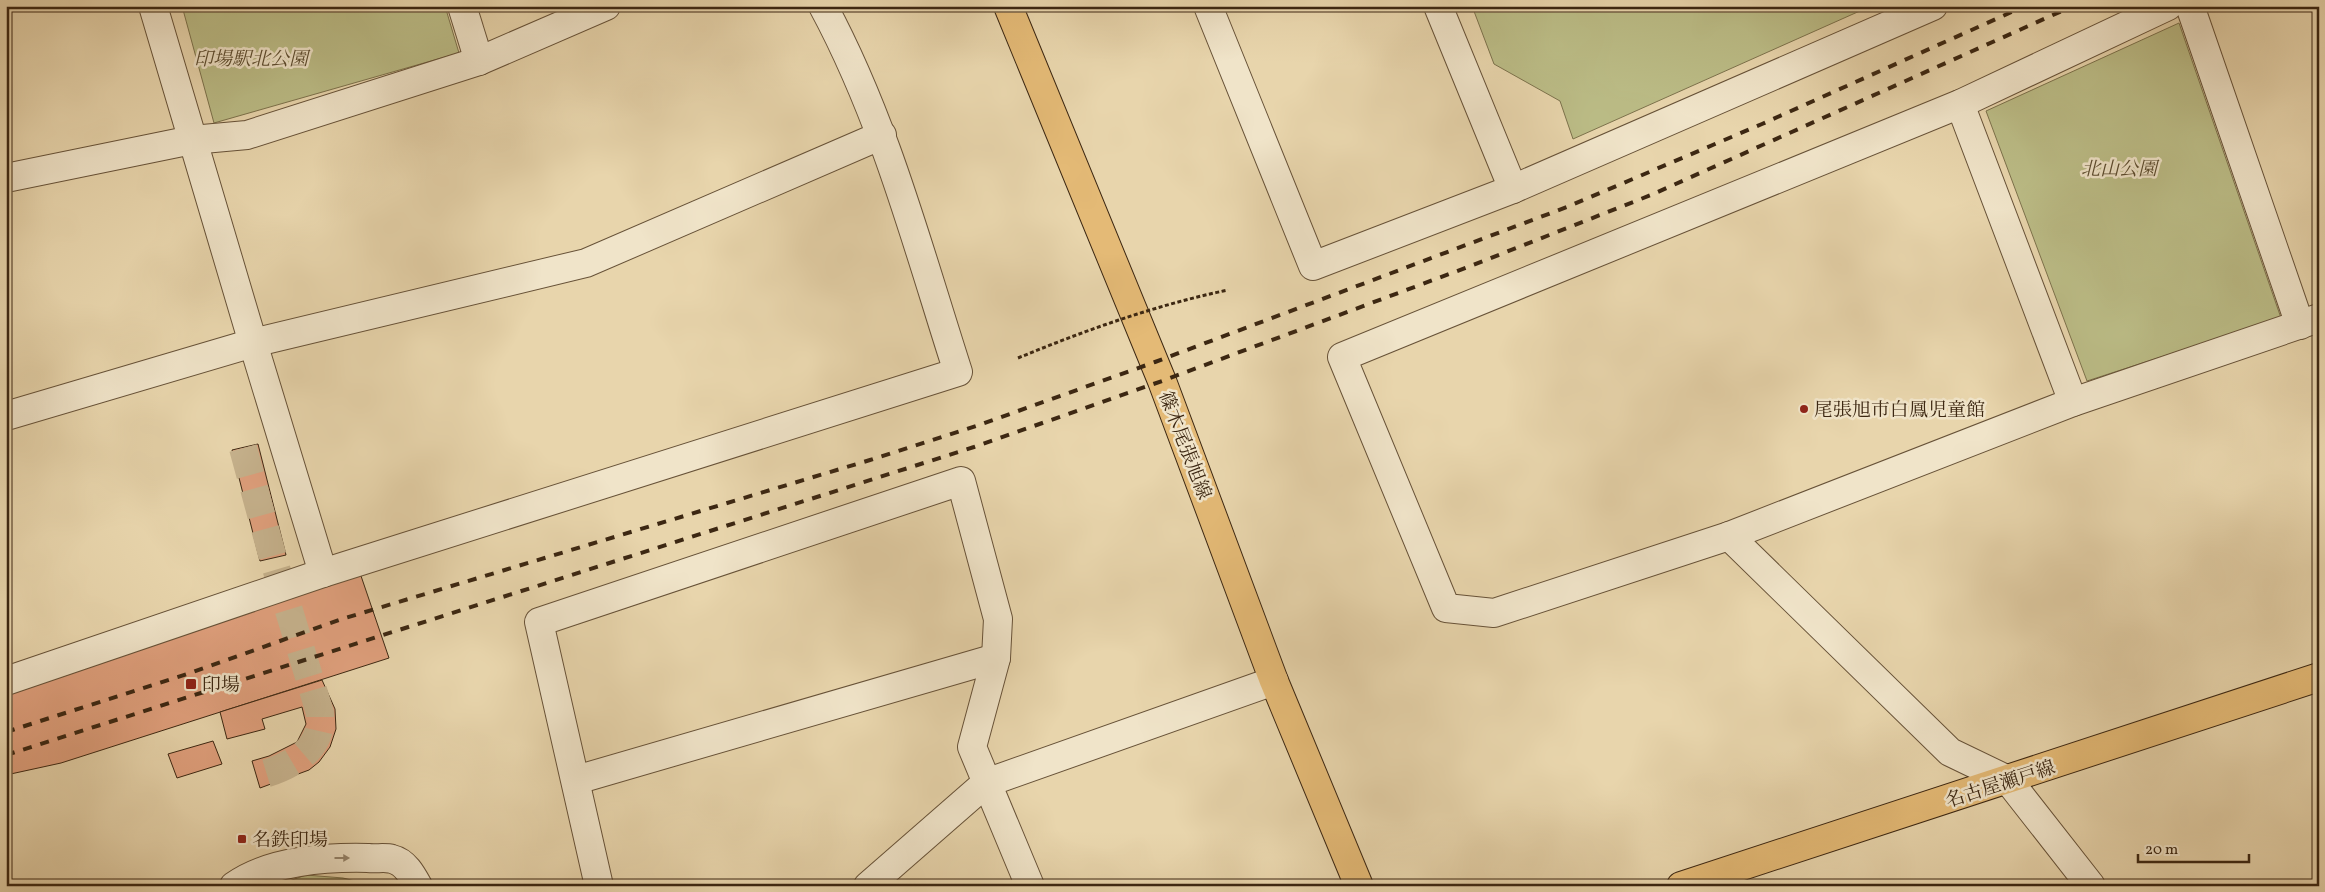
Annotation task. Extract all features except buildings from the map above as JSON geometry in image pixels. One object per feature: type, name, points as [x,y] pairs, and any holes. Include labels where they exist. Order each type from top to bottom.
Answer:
[{"type":"main road","name":"篠木尾張旭線","points":[[1008,6],[1162,381],[1274,681],[1359,886]]},
{"type":"main road","name":"名古屋瀬戸線","points":[[1681,886],[2319,677]]},
{"type":"street","points":[[153,6],[253,343],[324,573]]},
{"type":"street","points":[[462,6],[479,61]]},
{"type":"street","points":[[6,178],[192,140],[247,135],[479,61],[606,6]]},
{"type":"street","points":[[6,681],[324,573],[958,372],[882,135],[837,33],[823,6]]},
{"type":"street","points":[[1208,6],[1313,266],[1513,189],[1933,6]]},
{"type":"street","points":[[1438,6],[1513,189]]},
{"type":"street","points":[[2168,6],[1960,104],[1342,357],[1446,608],[1494,613],[1729,536],[2073,402],[2309,321],[2190,6]]},
{"type":"street","points":[[1960,104],[2073,402]]},
{"type":"street","points":[[6,416],[253,343],[586,263],[882,135]]},
{"type":"street","points":[[599,886],[539,622],[961,481],[998,619],[996,658],[972,747],[1030,886]]},
{"type":"street","points":[[1729,536],[1950,752],[2008,780],[2091,886]]},
{"type":"street","points":[[576,780],[996,658]]},
{"type":"street","points":[[868,886],[986,783],[1274,681]]},
{"type":"street","points":[[234,886],[246,878],[294,864],[336,857],[392,859],[409,870],[418,886]]},
{"type":"path","points":[[1018,358],[1062,340],[1192,297],[1228,290]]},
{"type":"green space","name":"印場駅北公園","points":[[182,6],[445,6],[459,53],[214,123]]},
{"type":"green space","points":[[1472,6],[1871,6],[1573,139],[1560,101],[1494,64]]},
{"type":"green space","name":"北山公園","points":[[2179,23],[2281,318],[2087,381],[1986,111]]},
{"type":"green space","points":[[306,875],[343,878],[375,886],[275,886]]},
{"type":"tunnel","points":[[243,448],[273,558],[320,713],[318,734],[311,747],[305,753],[290,764],[256,776]]},
{"type":"railway","points":[[6,732],[187,674],[342,619],[870,460],[979,425],[1155,362],[1567,207],[1762,124],[2025,6]]},
{"type":"railway","points":[[6,755],[974,447],[1162,381],[1468,267],[1651,195],[2073,6]]},
{"type":"place","name":"尾張旭市白鳳児童館","points":[[1804,409]]},
{"type":"place","name":"印場","points":[[191,684]]},
{"type":"place","name":"名鉄印場","points":[[242,839]]}]
